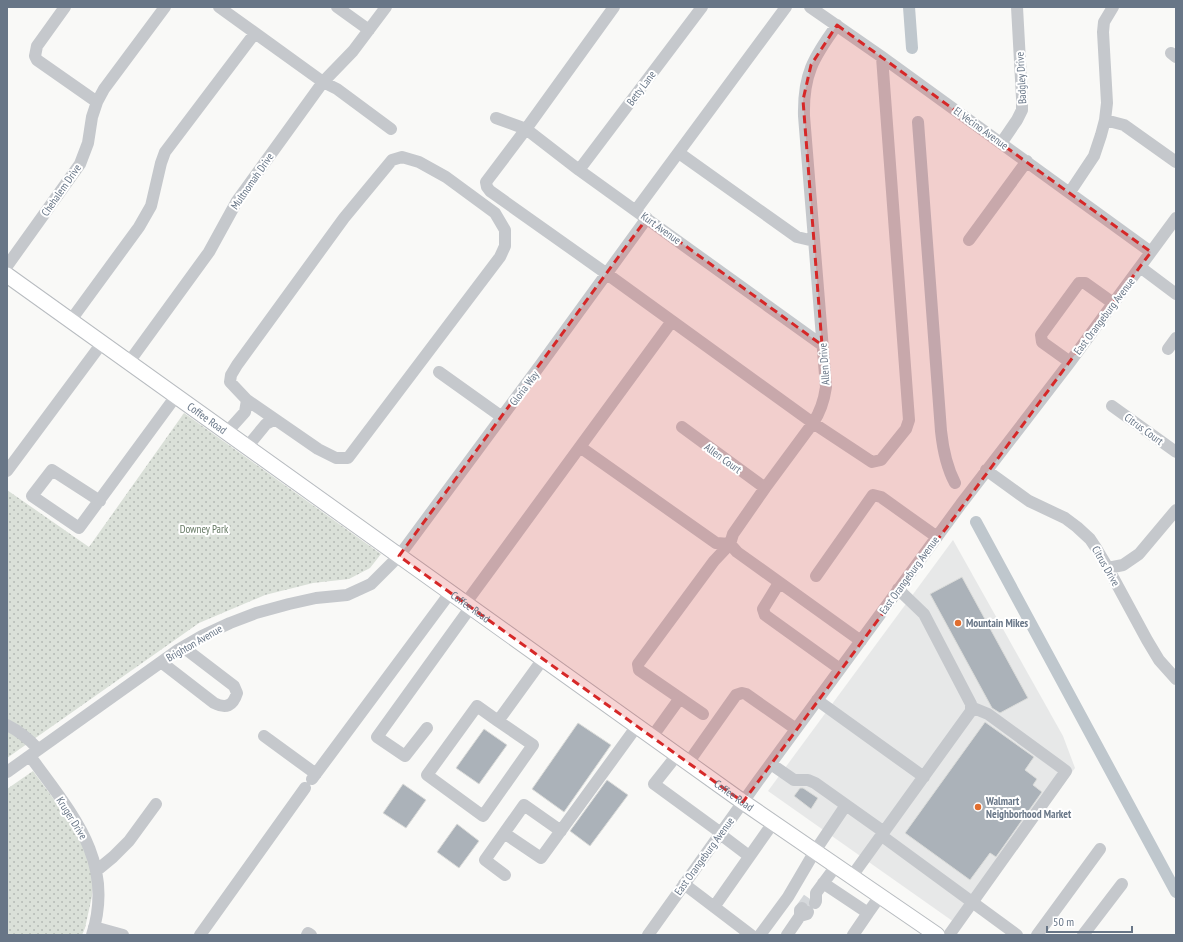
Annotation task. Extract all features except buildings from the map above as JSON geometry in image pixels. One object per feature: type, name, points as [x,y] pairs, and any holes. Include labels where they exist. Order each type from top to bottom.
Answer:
[{"type":"main road","name":"Coffee Road","points":[[7,275],[682,759],[937,935]]},
{"type":"street","points":[[65,7],[37,46],[35,56],[37,60],[96,102]]},
{"type":"street","name":"Chehalem Drive","points":[[7,266],[80,164],[88,143],[96,102],[165,7]]},
{"type":"street","points":[[219,7],[323,82],[337,89],[391,128]]},
{"type":"street","points":[[337,7],[369,30]]},
{"type":"street","name":"Multnomah Drive","points":[[129,362],[209,252],[237,201],[323,82],[352,51],[386,7]]},
{"type":"street","points":[[614,7],[486,182],[487,188],[813,423],[872,462],[881,460],[906,429],[909,420],[882,57]]},
{"type":"street","name":"Betty Lane","points":[[579,170],[702,7]]},
{"type":"street","points":[[636,210],[786,7]]},
{"type":"street","name":"El Vecino Avenue","points":[[810,7],[1002,142],[1152,252]]},
{"type":"street","name":"Badgley Drive","points":[[1002,142],[1022,110],[1017,7]]},
{"type":"street","points":[[1070,192],[1094,156],[1105,120],[1106,103],[1103,32],[1104,22],[1113,7]]},
{"type":"street","name":"Allen Drive","points":[[730,544],[732,534],[813,423],[819,413],[824,399],[826,387],[803,100],[806,81],[811,65],[837,25]]},
{"type":"street","points":[[70,320],[139,227],[151,206],[165,152],[255,33]]},
{"type":"street","name":"Kurt Avenue","points":[[496,118],[526,129],[579,170],[822,345]]},
{"type":"street","points":[[1105,120],[1124,125],[1176,162]]},
{"type":"street","points":[[679,153],[797,237],[814,241]]},
{"type":"street","points":[[402,157],[419,162],[446,177],[495,213],[505,230],[505,246],[500,257],[348,458],[336,458],[318,449],[274,420],[247,400],[230,382],[231,375],[344,218],[392,160],[402,157]]},
{"type":"street","points":[[969,240],[1027,161]]},
{"type":"street","name":"Gloria Way","points":[[399,556],[647,218]]},
{"type":"street","name":"East Orangeburg Avenue","points":[[648,935],[720,833],[898,589],[986,470],[1070,362],[1176,218]]},
{"type":"street","points":[[1140,267],[1176,294]]},
{"type":"street","points":[[1070,362],[1042,342],[1041,336],[1079,283],[1084,283],[1113,303]]},
{"type":"street","points":[[426,728],[405,756],[378,737],[580,447],[672,321]]},
{"type":"street","points":[[1168,349],[1176,338]]},
{"type":"street","points":[[7,471],[102,343]]},
{"type":"street","points":[[438,372],[502,417]]},
{"type":"street","points":[[100,501],[52,470],[32,496],[80,528],[100,501],[176,396]]},
{"type":"street","points":[[227,432],[245,412],[247,400]]},
{"type":"street","name":"Citrus Court","points":[[1112,406],[1176,452]]},
{"type":"street","points":[[247,447],[266,424],[274,420]]},
{"type":"street","name":"Allen Court","points":[[682,427],[765,488]]},
{"type":"street","points":[[580,447],[716,543],[730,544],[736,552],[860,641]]},
{"type":"street","name":"Citrus Drive","points":[[986,470],[1029,501],[1065,518],[1090,539],[1108,568],[1159,660],[1176,679]]},
{"type":"street","points":[[816,576],[873,495],[881,497],[937,537]]},
{"type":"street","points":[[1108,568],[1123,565],[1139,554],[1176,510]]},
{"type":"street","points":[[702,714],[639,670],[638,664],[714,561],[730,544]]},
{"type":"street","name":"Brighton Avenue","points":[[7,772],[161,662],[202,636],[256,613],[316,598],[347,595],[371,584],[399,556]]},
{"type":"street","points":[[779,583],[763,609],[765,615],[840,669]]},
{"type":"street","points":[[852,876],[971,711],[971,704],[924,614],[898,589]]},
{"type":"street","points":[[200,935],[311,780],[450,593]]},
{"type":"street","points":[[161,662],[214,703],[221,706],[229,705],[235,700],[237,693],[234,686],[183,647]]},
{"type":"street","points":[[498,721],[543,659]]},
{"type":"street","points":[[750,856],[654,784],[682,759],[736,695],[742,693],[746,694],[796,729]]},
{"type":"street","points":[[652,737],[680,698]]},
{"type":"street","points":[[817,700],[924,777]]},
{"type":"street","points":[[477,706],[498,721],[533,745],[484,816],[427,775],[477,706]]},
{"type":"street","points":[[949,935],[1066,771],[988,714],[971,707]]},
{"type":"street","name":"Kruger Drive","points":[[7,725],[31,741],[34,752],[88,843],[96,871],[98,897],[93,931]]},
{"type":"street","points":[[504,833],[541,858],[637,726]]},
{"type":"street","points":[[264,736],[311,780]]},
{"type":"street","points":[[771,764],[794,780],[808,780],[815,783],[1017,935]]},
{"type":"street","points":[[96,871],[129,841],[156,804]]},
{"type":"street","points":[[505,875],[485,860],[524,805],[561,831]]},
{"type":"street","points":[[760,935],[788,897],[814,851],[846,805]]},
{"type":"street","points":[[714,907],[773,823]]},
{"type":"street","points":[[1037,935],[1100,849]]},
{"type":"street","points":[[787,935],[836,866]]},
{"type":"street","points":[[823,883],[868,913]]},
{"type":"street","points":[[684,884],[751,935]]},
{"type":"street","points":[[1083,935],[1122,884]]},
{"type":"street","points":[[853,935],[880,896]]},
{"type":"street","points":[[93,931],[123,935]]},
{"type":"street","points":[[307,935],[308,933],[310,935]]},
{"type":"highlighted area","points":[[837,25],[1151,252],[743,802],[399,556],[647,218],[822,345],[803,100],[811,65]]},
{"type":"shaded area","points":[[953,540],[1063,736],[1075,768],[961,927],[768,791]]},
{"type":"green space","name":"Downey Park","points":[[184,413],[381,554],[370,568],[349,579],[313,583],[265,595],[199,623],[7,758],[7,490],[89,547]]},
{"type":"green space","points":[[33,771],[81,836],[93,866],[92,896],[82,935],[7,935],[7,789]]},
{"type":"waterway","points":[[909,7],[912,48]]},
{"type":"waterway","points":[[918,122],[941,431],[945,458],[955,483]]},
{"type":"waterway","points":[[976,522],[1176,892]]},
{"type":"tunnel","points":[[802,908],[809,898]]},
{"type":"place","name":"Mountain Mikes","points":[[958,623]]},
{"type":"place","name":"Walmart Neighborhood Market","points":[[978,807]]}]
